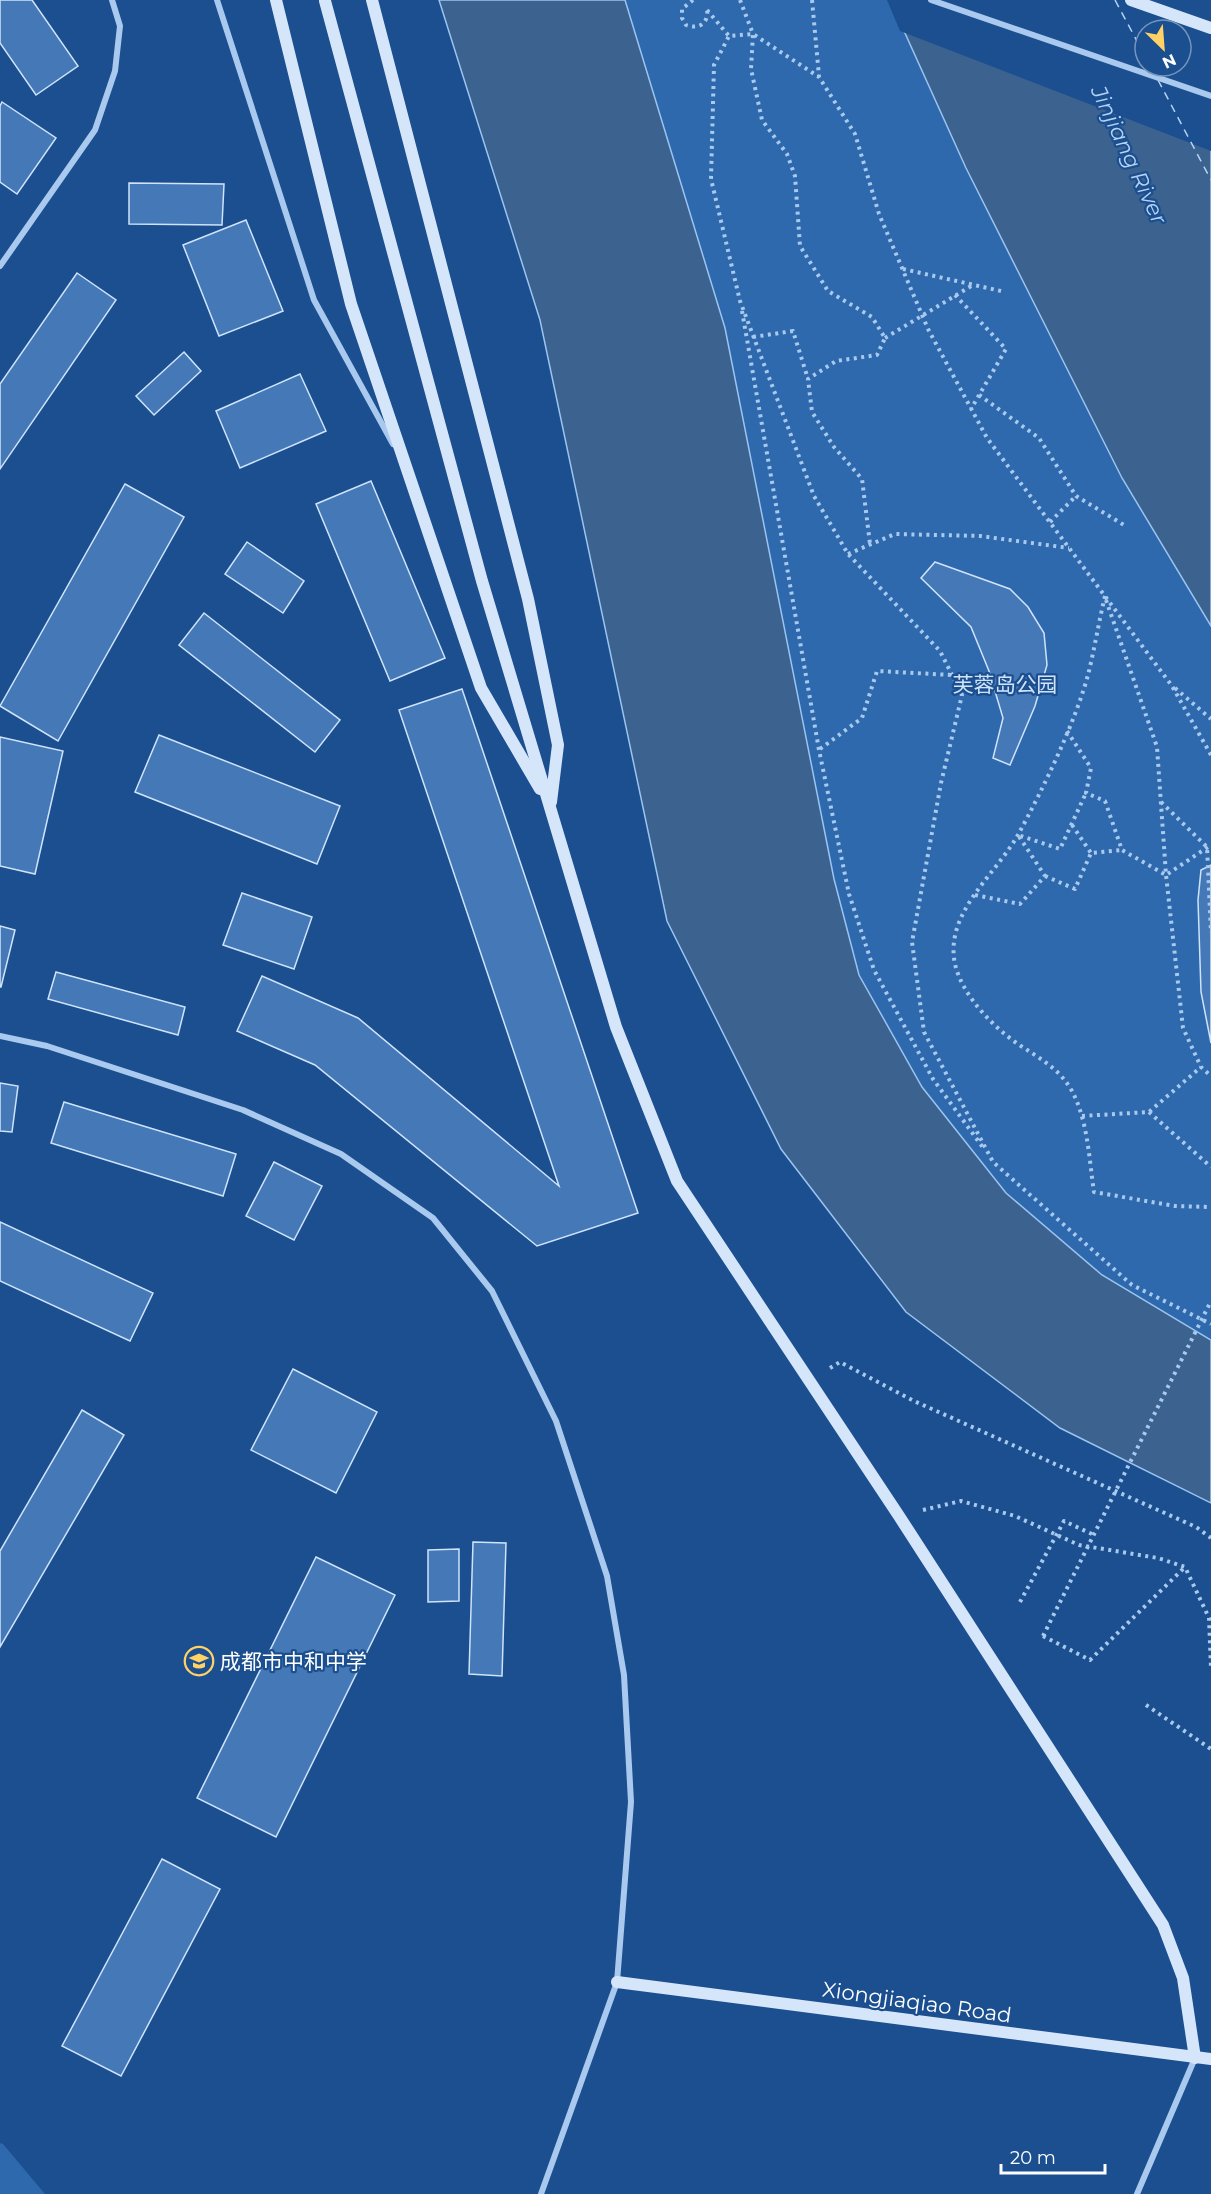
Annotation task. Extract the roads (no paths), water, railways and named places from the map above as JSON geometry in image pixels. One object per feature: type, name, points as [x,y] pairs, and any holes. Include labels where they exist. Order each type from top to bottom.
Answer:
[{"type":"street","points":[[0,266],[95,130],[115,71],[120,26],[112,0]]},
{"type":"street","points":[[217,0],[314,300],[407,469]]},
{"type":"street","points":[[372,0],[528,599],[558,745],[550,806]]},
{"type":"street","points":[[931,0],[1211,96]]},
{"type":"street","points":[[1131,0],[1211,28]]},
{"type":"street","points":[[277,1],[351,304],[481,688],[550,806]]},
{"type":"street","points":[[325,1],[482,581],[616,1027],[677,1181],[899,1516],[1163,1925],[1183,1978],[1195,2058],[1137,2194]]},
{"type":"street","points":[[0,1035],[46,1046],[243,1110],[341,1154],[433,1218],[492,1291],[556,1421],[609,1587],[624,1675],[631,1802],[617,1982],[541,2194]]},
{"type":"street","name":"Xiongjiaqiao Road","points":[[617,1982],[1211,2059]]},
{"type":"water","points":[[439,0],[625,0],[725,328],[834,879],[859,975],[922,1087],[1006,1193],[1102,1275],[1211,1340],[1211,1503],[1060,1428],[906,1312],[781,1149],[667,921],[540,320]]},
{"type":"water","name":"Jinjiang River","points":[[890,0],[1211,0],[1211,626],[1122,478],[966,168]]},
{"type":"place","name":"成都市中和中学","points":[[199,1661]]},
{"type":"park label","name":"芙蓉岛公园","points":[[1005,684]]}]
